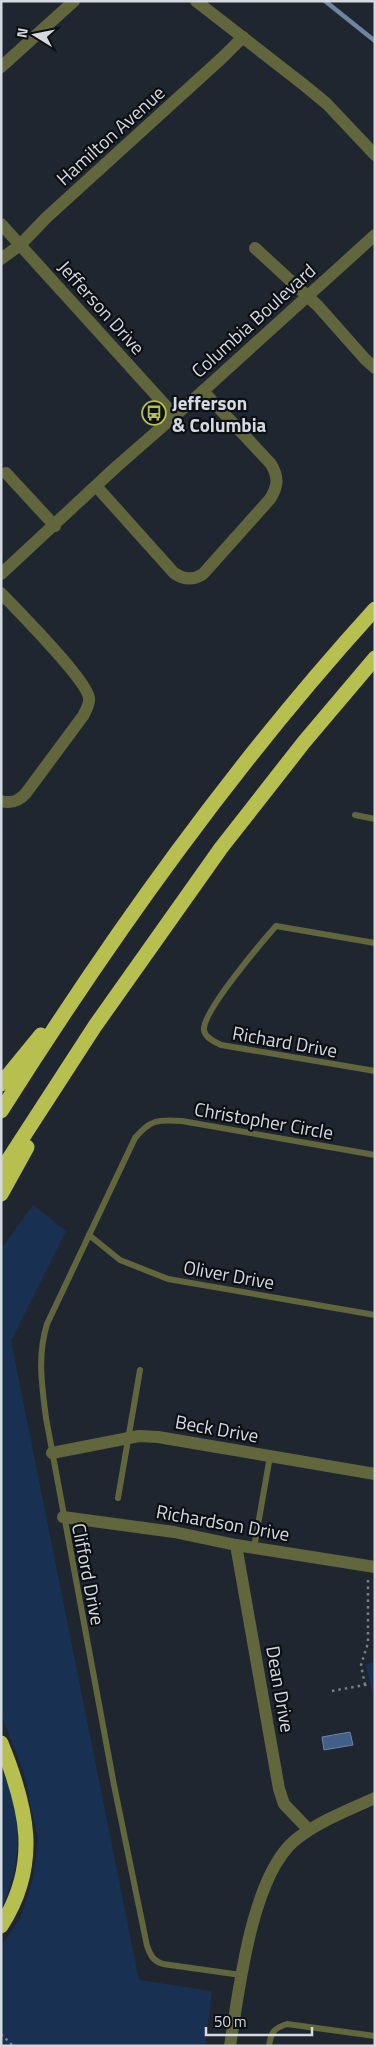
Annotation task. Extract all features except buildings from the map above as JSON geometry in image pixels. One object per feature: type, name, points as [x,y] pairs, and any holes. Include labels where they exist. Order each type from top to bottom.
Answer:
[{"type":"highway","points":[[1,1111],[169,860],[232,779],[336,652],[375,609]]},
{"type":"highway","points":[[1,1171],[95,1026],[221,848],[304,742],[375,658]]},
{"type":"highway","points":[[1,1084],[87,980]]},
{"type":"highway","points":[[1,1194],[95,1026]]},
{"type":"highway","points":[[1,1743],[21,1796],[26,1840],[20,1881],[14,1902],[1,1926]]},
{"type":"street","points":[[1,67],[74,1]]},
{"type":"street","points":[[196,1],[327,104],[375,155]]},
{"type":"street","name":"Hamilton Avenue","points":[[1,259],[20,244],[47,217],[224,57],[243,37]]},
{"type":"street","name":"Jefferson Drive","points":[[1,224],[175,416]]},
{"type":"street","name":"Columbia Boulevard","points":[[1,574],[375,235]]},
{"type":"street","points":[[255,248],[318,306],[375,368]]},
{"type":"street","points":[[96,486],[174,573],[179,577],[191,579],[203,574],[270,499],[275,491],[277,481],[271,464],[203,391]]},
{"type":"street","points":[[6,473],[55,526]]},
{"type":"street","points":[[1,593],[82,683],[89,696],[89,703],[83,716],[21,799],[14,802],[1,801]]},
{"type":"street","name":"Beck Drive","points":[[52,1453],[139,1436],[158,1437],[375,1474]]},
{"type":"street","name":"Richardson Drive","points":[[63,1516],[174,1532],[236,1545],[371,1567]]},
{"type":"street","name":"Dean Drive","points":[[236,1545],[280,1789],[284,1804],[309,1830]]},
{"type":"street","points":[[230,2046],[241,1975],[254,1920],[263,1892],[275,1866],[294,1842],[309,1830],[375,1798]]},
{"type":"lane","points":[[355,815],[375,819]]},
{"type":"lane","name":"Richard Drive","points":[[375,943],[276,926],[253,953],[206,1020],[204,1028],[206,1034],[221,1045],[375,1071]]},
{"type":"lane","name":"Christopher Circle","points":[[149,1125],[161,1119],[182,1120],[375,1155]]},
{"type":"lane","name":"Clifford Drive","points":[[149,1125],[135,1138],[47,1324],[43,1338],[40,1369],[63,1516],[114,1785],[148,1946],[152,1958],[163,1964],[241,1975]]},
{"type":"lane","name":"Oliver Drive","points":[[89,1235],[120,1260],[168,1279],[375,1315]]},
{"type":"lane","points":[[118,1498],[140,1370]]},
{"type":"lane","points":[[254,1548],[270,1456]]},
{"type":"lane","points":[[269,2046],[271,2034],[276,2028],[287,2024],[375,2036]]},
{"type":"path","points":[[365,1685],[361,1664],[368,1643],[371,1567]]},
{"type":"path","points":[[332,1691],[370,1684]]},
{"type":"path","points":[[1,2034],[13,2046]]},
{"type":"shaded area","points":[[33,1205],[66,1231],[11,1341],[139,1980],[212,1991],[205,2046],[1,2046],[1,1946],[21,1917],[33,1879],[38,1839],[24,1773],[1,1714],[1,1249]]},
{"type":"shaded area","points":[[375,1662],[375,1706],[366,1664]]},
{"type":"shaded area","points":[[350,1732],[353,1745],[324,1750],[322,1737]]},
{"type":"shaded area","points":[[1,1768],[12,1794],[15,1807],[17,1853],[7,1897],[1,1909]]},
{"type":"waterway","points":[[325,1],[375,41]]},
{"type":"place","name":"Jefferson & Columbia","points":[[154,413]]}]
